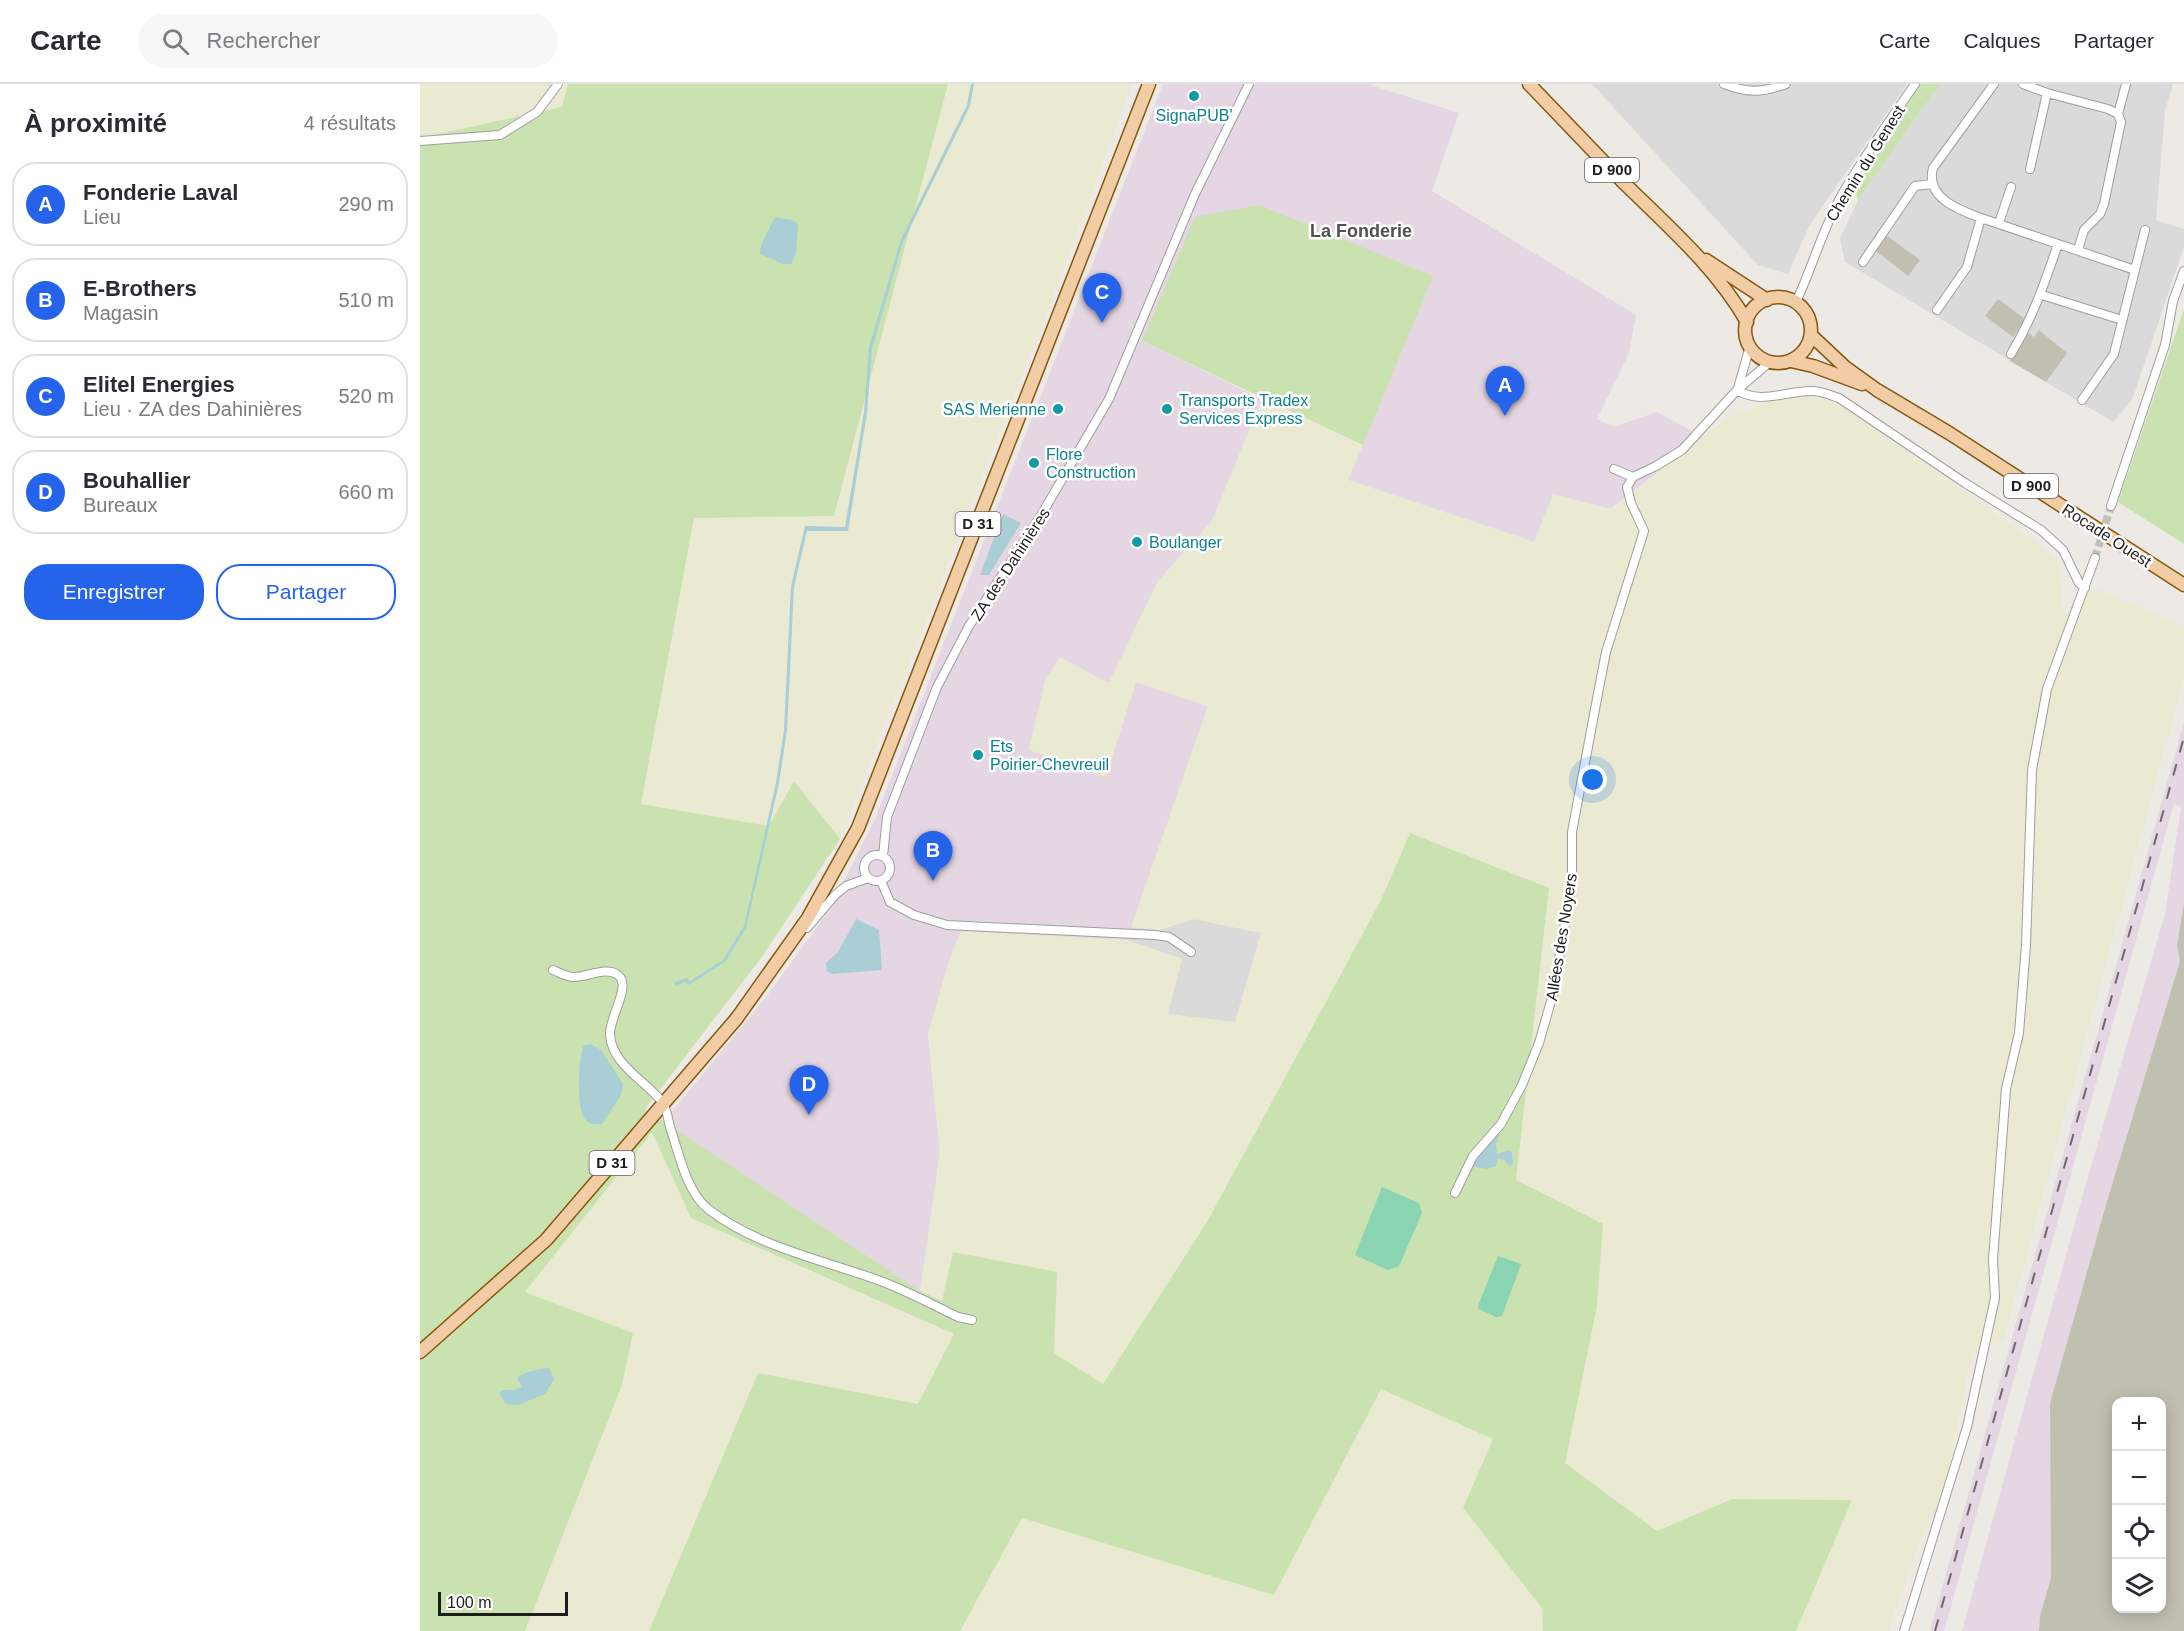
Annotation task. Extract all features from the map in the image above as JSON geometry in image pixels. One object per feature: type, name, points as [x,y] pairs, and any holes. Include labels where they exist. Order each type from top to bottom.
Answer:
[{"type":"main road","name":"D 31","points":[[420,1352],[546,1240],[737,1018],[784,954],[830,881],[858,828],[1149,84]]},
{"type":"main road","name":"D 900","points":[[1529,84],[1697,255],[1731,297],[1747,322]]},
{"type":"main road","name":"D 900","points":[[1697,255],[1767,300]]},
{"type":"main road","points":[[1777,297],[1796,302],[1808,317],[1811,335],[1800,355],[1791,361],[1780,363],[1770,362],[1755,353],[1750,346],[1746,330],[1751,313],[1758,305],[1777,297]]},
{"type":"main road","name":"Rocade Ouest","points":[[1811,335],[1845,367],[1877,390],[1949,433],[2184,585]]},
{"type":"main road","name":"Rocade Ouest","points":[[1791,361],[1813,366],[1877,390]]},
{"type":"street","points":[[420,141],[500,135],[537,112],[558,84]]},
{"type":"street","name":"ZA des Dahinières","points":[[883,856],[887,817],[938,687],[969,626],[1040,517],[1109,399],[1195,194],[1249,84]]},
{"type":"street","points":[[1724,84],[1753,92],[1786,84]]},
{"type":"street","name":"Chemin du Genest","points":[[1796,302],[1808,277],[1817,244],[1839,199],[1915,84]]},
{"type":"street","points":[[1994,84],[1933,168],[1932,184],[1944,201],[1981,218],[2135,270]]},
{"type":"street","points":[[2023,84],[2118,114]]},
{"type":"street","points":[[2078,250],[2084,230],[2100,214],[2108,192],[2121,122],[2118,114],[2126,84]]},
{"type":"street","points":[[2030,170],[2048,93]]},
{"type":"street","points":[[1863,262],[1915,186],[1932,184]]},
{"type":"street","points":[[1999,223],[2011,187]]},
{"type":"street","points":[[1937,310],[1967,267],[1981,218]]},
{"type":"street","points":[[2082,400],[2114,354],[2145,230]]},
{"type":"street","points":[[2011,354],[2029,324],[2042,295],[2058,244]]},
{"type":"street","points":[[2111,506],[2165,345],[2173,301],[2184,272]]},
{"type":"street","points":[[2042,295],[2122,320]]},
{"type":"street","points":[[1737,390],[1750,346]]},
{"type":"street","points":[[1614,469],[1633,477],[1682,450],[1737,390],[1770,362]]},
{"type":"street","points":[[1737,390],[1756,398],[1812,391],[1822,392],[1839,399],[1965,483],[2041,530],[2062,550],[2079,583],[2085,588]]},
{"type":"street","name":"Allées des Noyers","points":[[1455,1193],[1473,1156],[1501,1124],[1522,1085],[1539,1043],[1553,994],[1572,882],[1572,832],[1606,652],[1644,531],[1631,503],[1628,487],[1633,477]]},
{"type":"street","points":[[1904,1631],[1966,1426],[1995,1299],[1994,1259],[2006,1089],[2019,1033],[2026,945],[2032,770],[2048,690],[2095,558]]},
{"type":"street","points":[[874,855],[883,856],[891,867],[888,876],[881,881],[868,878],[863,867],[867,859],[874,855]]},
{"type":"street","points":[[784,954],[835,895],[846,886],[868,878]]},
{"type":"street","points":[[881,881],[890,902],[914,915],[947,925],[1155,935],[1169,937],[1191,952]]},
{"type":"street","points":[[553,970],[576,977],[606,971],[618,974],[623,982],[624,990],[611,1018],[610,1036],[615,1051],[642,1084],[664,1103],[689,1182],[696,1196],[707,1208],[746,1232],[791,1251],[878,1280],[958,1317],[972,1320]]},
{"type":"shaded area","points":[[1163,84],[1367,84],[1459,113],[1432,191],[1636,315],[1629,353],[1597,419],[1614,427],[1657,412],[1703,437],[1610,509],[1553,495],[1534,542],[1348,480],[1432,276],[1142,341],[1262,399],[1212,521],[1158,581],[1109,683],[1029,750],[1136,682],[1208,706],[1127,940],[961,932],[928,1034],[940,1152],[919,1305],[660,1126],[766,997],[830,909],[875,819]]},
{"type":"shaded area","points":[[1592,84],[1907,84],[1809,226],[1788,274],[1758,265]]},
{"type":"shaded area","points":[[1940,84],[2173,84],[2165,110],[2156,220],[2184,229],[2184,247],[2132,400],[2113,422],[1845,262],[1840,238],[1858,200]]},
{"type":"shaded area","points":[[1887,236],[1920,260],[1908,276],[1876,251]]},
{"type":"shaded area","points":[[1998,299],[2025,319],[2013,337],[1985,316]]},
{"type":"shaded area","points":[[2039,330],[2067,353],[2046,382],[2010,361],[2028,333],[2034,337]]},
{"type":"shaded area","points":[[2184,722],[2184,903],[2177,945],[2180,961],[2107,1201],[2050,1403],[2051,1578],[2040,1616],[2039,1631],[1962,1631],[2083,1194],[2165,914],[2181,807],[2174,803],[1944,1631],[1930,1631]]},
{"type":"shaded area","points":[[2184,903],[2184,1631],[2039,1631],[2040,1616],[2051,1578],[2050,1403],[2107,1201],[2180,961],[2177,945]]},
{"type":"shaded area","points":[[1194,919],[1261,933],[1235,1023],[1167,1014],[1182,959],[1127,940],[1131,927],[1159,930]]},
{"type":"green space","points":[[420,84],[568,84],[563,107],[420,138]]},
{"type":"green space","points":[[568,84],[948,84],[834,516],[694,518],[641,804],[769,826],[794,781],[840,839],[761,958],[645,1109],[920,1291],[942,1301],[953,1252],[1057,1272],[1054,1353],[1103,1384],[1207,1222],[1381,900],[1410,833],[1549,888],[1516,1180],[1603,1224],[1597,1306],[1565,1463],[1657,1531],[1732,1499],[1852,1500],[1796,1631],[1543,1631],[1542,1608],[1463,1508],[1493,1439],[1381,1389],[1274,1595],[1022,1518],[960,1631],[649,1631],[758,1373],[918,1404],[954,1334],[691,1218],[652,1132],[525,1292],[633,1333],[622,1385],[525,1631],[420,1631],[420,138],[562,107]]},
{"type":"green space","points":[[948,84],[1132,84],[1050,304],[840,839],[794,781],[769,826],[641,804],[694,518],[834,516]]},
{"type":"green space","points":[[1920,84],[1940,84],[1858,200],[1855,189]]},
{"type":"green space","points":[[1259,205],[1433,276],[1363,445],[1142,341],[1195,217]]},
{"type":"green space","points":[[2184,309],[2184,544],[2118,502]]},
{"type":"green space","points":[[1815,395],[1849,410],[2058,558],[2064,616],[2094,588],[2184,627],[2184,678],[2004,1338],[1972,1354],[1943,1497],[1918,1546],[1888,1631],[1796,1631],[1852,1500],[1732,1499],[1657,1531],[1565,1463],[1597,1306],[1603,1224],[1516,1180],[1549,888],[1411,833],[1381,900],[1207,1222],[1103,1384],[1054,1353],[953,1252],[942,1301],[920,1291],[940,1152],[928,1034],[949,960],[961,931],[1127,940],[1182,959],[1168,1014],[1235,1022],[1261,933],[1194,919],[1159,930],[1131,927],[1208,706],[1136,682],[1106,777],[1029,750],[1045,680],[1060,657],[1109,683],[1158,581],[1212,521],[1262,399],[1363,445],[1348,480],[1534,542],[1553,494],[1611,509],[1729,417],[1775,400]]},
{"type":"green space","points":[[652,1132],[691,1218],[954,1334],[918,1404],[758,1373],[649,1631],[525,1631],[622,1385],[633,1333],[525,1292]]},
{"type":"green space","points":[[1382,1187],[1419,1203],[1422,1213],[1399,1266],[1388,1270],[1355,1255]]},
{"type":"green space","points":[[1498,1256],[1521,1264],[1502,1316],[1496,1317],[1479,1309],[1478,1306]]},
{"type":"green space","points":[[1381,1389],[1493,1439],[1463,1508],[1542,1608],[1543,1631],[960,1631],[1022,1518],[1274,1595]]},
{"type":"water","points":[[971,84],[974,84],[970,106],[903,242],[872,349],[867,413],[848,531],[807,531],[794,587],[787,730],[779,783],[746,928],[726,961],[689,985],[686,982],[675,986],[675,982],[687,978],[690,981],[723,960],[744,926],[776,783],[784,730],[791,586],[805,526],[845,527],[864,412],[869,347],[901,239],[967,105]]},
{"type":"water","points":[[775,217],[795,221],[798,225],[796,254],[791,264],[783,264],[760,254],[761,245]]},
{"type":"water","points":[[1003,514],[1021,523],[989,575],[980,575]]},
{"type":"water","points":[[856,919],[879,930],[882,970],[832,974],[827,971],[826,963],[838,952]]},
{"type":"water","points":[[591,1044],[601,1050],[623,1084],[621,1095],[602,1124],[588,1122],[582,1114],[580,1105],[580,1060],[584,1045]]},
{"type":"water","points":[[1494,1133],[1500,1134],[1496,1144],[1497,1154],[1509,1150],[1512,1152],[1513,1164],[1509,1166],[1504,1160],[1498,1158],[1496,1166],[1486,1169],[1471,1166],[1475,1157]]},
{"type":"water","points":[[549,1368],[554,1379],[545,1394],[518,1405],[506,1404],[499,1393],[502,1390],[522,1387],[517,1378],[532,1371]]},
{"type":"tunnel","points":[[2095,558],[2111,506]]},
{"type":"railway","points":[[1935,1631],[2184,737]]},
{"type":"place","name":"SignaPUB'","points":[[1194,96]]},
{"type":"place","name":"Elitel Energies","points":[[1102,323]]},
{"type":"place","name":"SAS Merienne","points":[[1058,409]]},
{"type":"place","name":"Transports Tradex Services Express","points":[[1167,409]]},
{"type":"place","name":"Fonderie Laval","points":[[1505,416]]},
{"type":"place","name":"Flore Construction","points":[[1034,463]]},
{"type":"place","name":"Boulanger","points":[[1137,542]]},
{"type":"place","name":"Ets Poirier-Chevreuil","points":[[978,755]]},
{"type":"place","name":"E-Brothers","points":[[933,881]]},
{"type":"place","name":"Bouhallier","points":[[809,1115]]},
{"type":"district","name":"La Fonderie","points":[[1361,231]]}]
